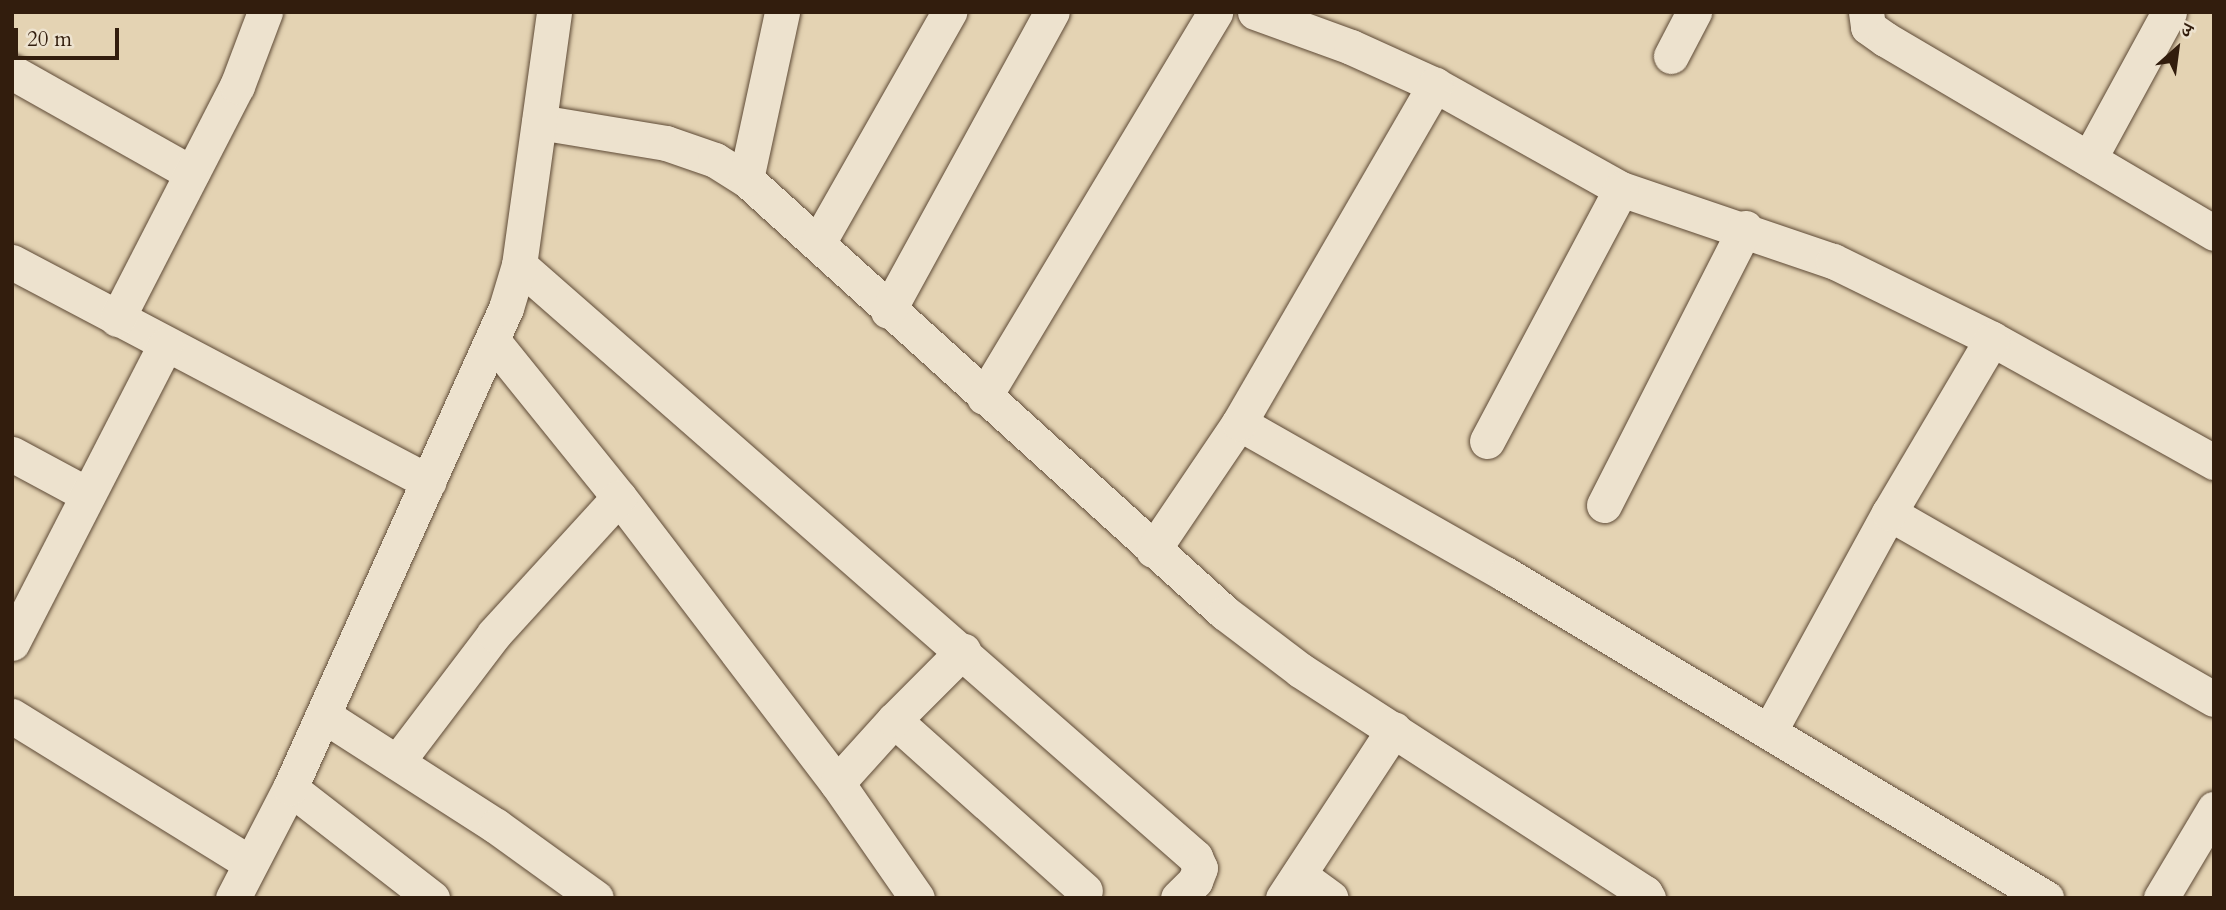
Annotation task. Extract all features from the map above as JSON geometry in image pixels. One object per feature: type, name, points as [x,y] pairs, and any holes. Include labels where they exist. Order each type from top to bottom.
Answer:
[{"type":"street","points":[[117,319],[237,86],[265,12]]},
{"type":"street","points":[[233,898],[290,788],[493,341],[519,265],[554,12]]},
{"type":"street","points":[[746,179],[782,12]]},
{"type":"street","points":[[818,243],[949,12]]},
{"type":"street","points":[[888,311],[1052,12]]},
{"type":"street","points":[[984,397],[1214,12]]},
{"type":"street","points":[[1255,12],[1351,47],[1435,85],[1621,189],[1745,228],[1833,261],[1992,339],[2214,462]]},
{"type":"street","points":[[1671,56],[1694,12]]},
{"type":"street","points":[[1866,12],[1868,27],[1885,39],[2214,233]]},
{"type":"street","points":[[2089,159],[2169,12]]},
{"type":"street","points":[[12,72],[191,173]]},
{"type":"street","points":[[1153,550],[1239,423],[1435,85]]},
{"type":"street","points":[[539,122],[666,143],[715,160],[746,179],[818,243],[888,311],[1225,613],[1289,662],[1645,893],[1648,898]]},
{"type":"street","points":[[1487,441],[1621,189]]},
{"type":"street","points":[[1604,505],[1745,228]]},
{"type":"street","points":[[12,262],[429,482]]},
{"type":"street","points":[[519,265],[1195,857],[1200,868],[1195,881],[1178,898]]},
{"type":"street","points":[[1769,732],[1889,513],[1992,339]]},
{"type":"street","points":[[493,341],[619,497],[837,783],[917,898]]},
{"type":"street","points":[[12,643],[165,345]]},
{"type":"street","points":[[1239,423],[1505,574],[2046,898]]},
{"type":"street","points":[[12,454],[88,495]]},
{"type":"street","points":[[397,762],[494,634],[619,497]]},
{"type":"street","points":[[1889,513],[2214,699]]},
{"type":"street","points":[[837,783],[894,720],[963,652]]},
{"type":"street","points":[[323,715],[496,826],[596,898]]},
{"type":"street","points":[[12,716],[250,863]]},
{"type":"street","points":[[894,720],[1085,891]]},
{"type":"street","points":[[1331,898],[1291,887],[1394,729]]},
{"type":"street","points":[[290,788],[432,898]]},
{"type":"street","points":[[2161,898],[2214,809]]}]
